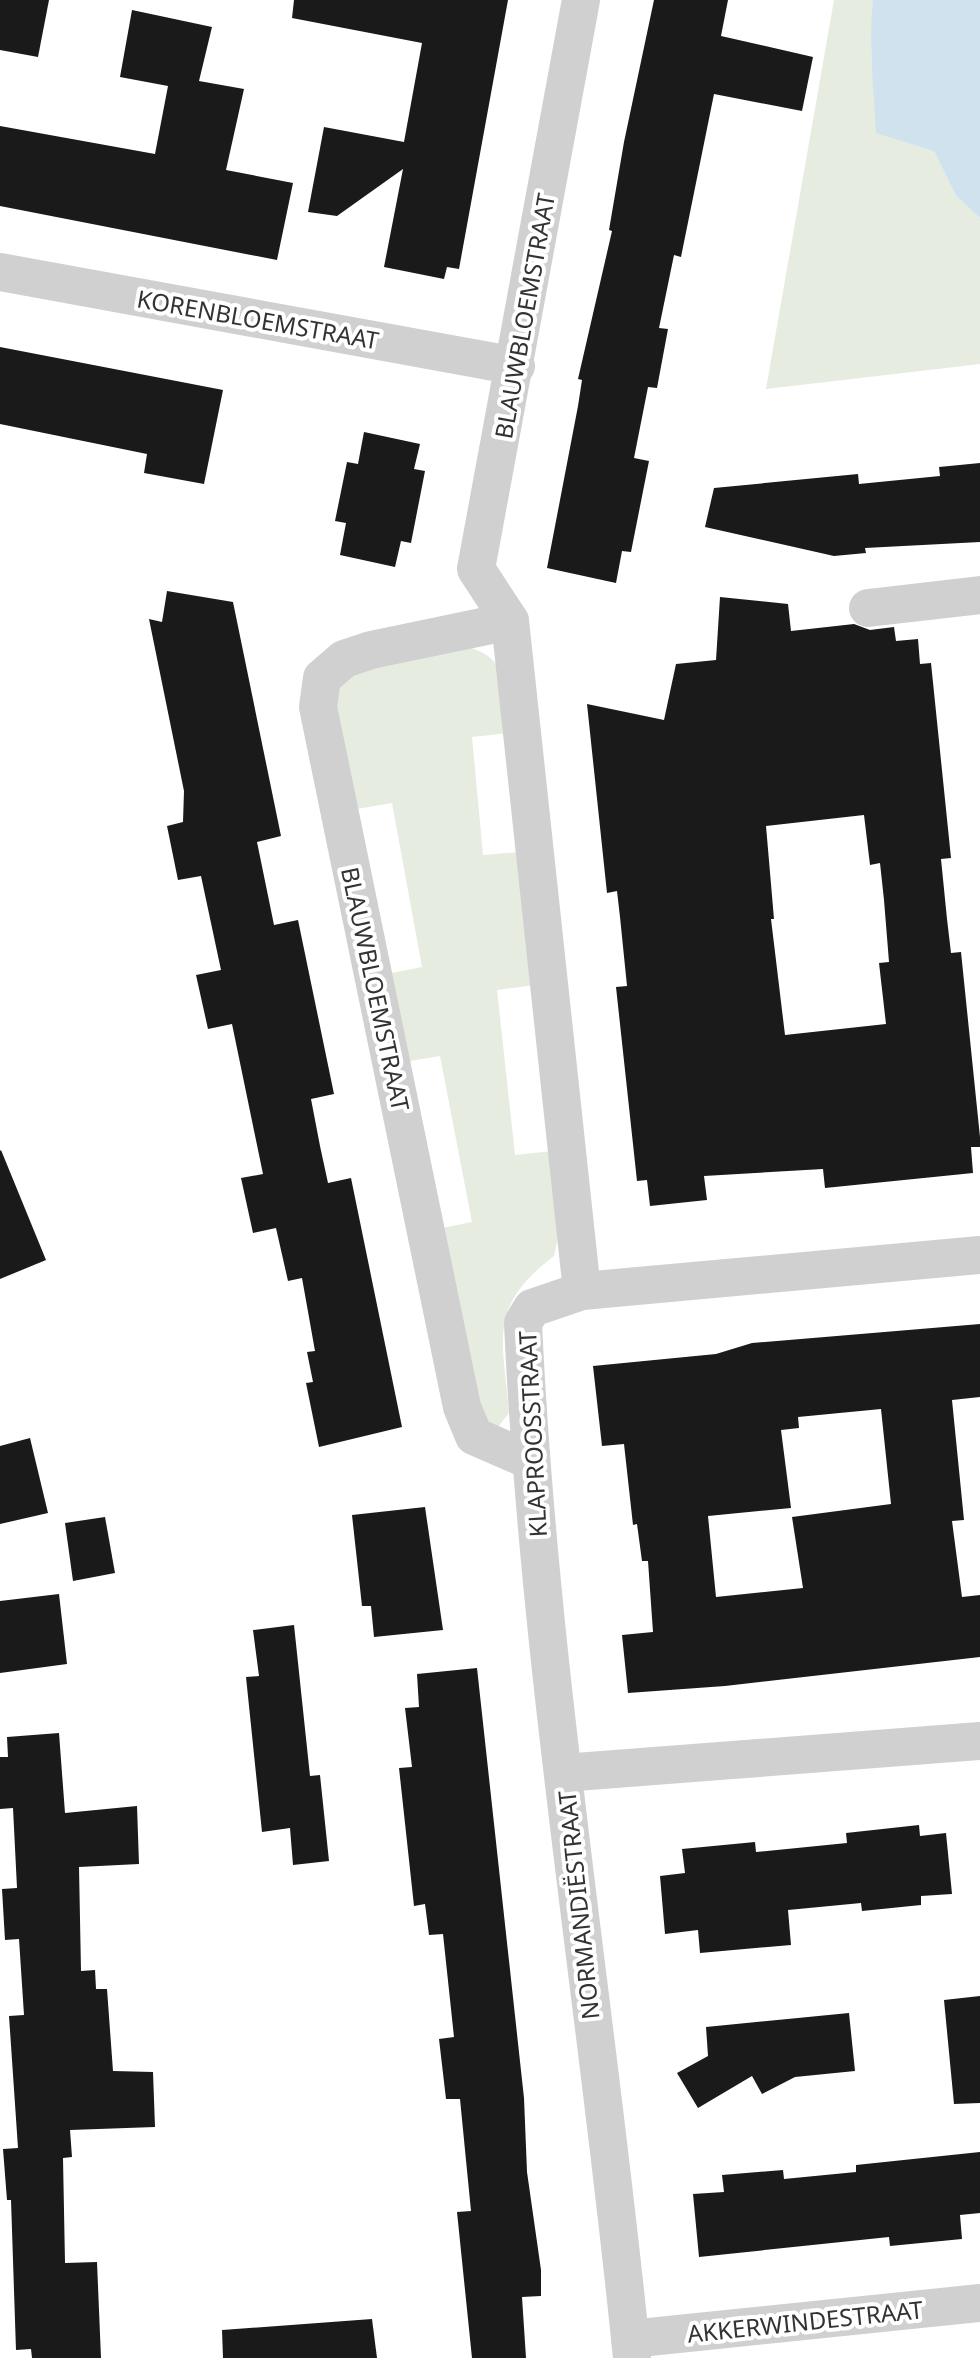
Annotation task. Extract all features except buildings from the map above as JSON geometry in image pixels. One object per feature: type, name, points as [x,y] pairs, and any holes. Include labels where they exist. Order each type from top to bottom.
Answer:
[{"type":"street","name":"BLAUWBLOEMSTRAAT","points":[[581,0],[516,366],[476,569],[510,621],[582,1291]]},
{"type":"street","name":"KORENBLOEMSTRAAT","points":[[0,272],[516,366]]},
{"type":"street","points":[[868,608],[980,595]]},
{"type":"street","name":"BLAUWBLOEMSTRAAT","points":[[510,621],[344,659],[322,678],[318,707],[462,1407],[474,1436],[529,1460]]},
{"type":"street","name":"KLAPROOSSTRAAT","points":[[563,1773],[529,1460],[523,1323],[532,1308],[582,1291],[980,1255]]},
{"type":"street","name":"NORMANDIËSTRAAT","points":[[631,2348],[563,1773],[980,1741]]},
{"type":"street","name":"AKKERWINDESTRAAT","points":[[631,2348],[980,2303]]},
{"type":"shaded area","points":[[834,0],[873,0],[871,51],[875,107],[934,151],[956,196],[980,218],[980,364],[766,389]]},
{"type":"shaded area","points":[[463,646],[491,658],[503,678],[505,690],[509,733],[472,737],[483,855],[521,852],[536,985],[497,990],[515,1155],[553,1151],[558,1238],[554,1256],[533,1274],[509,1308],[503,1344],[509,1413],[498,1427],[481,1420],[437,1229],[472,1222],[440,1056],[404,1062],[382,975],[422,967],[392,803],[351,810],[333,680],[354,668]]},
{"type":"water","points":[[873,0],[980,0],[980,218],[956,196],[934,151],[876,133],[871,50]]}]
